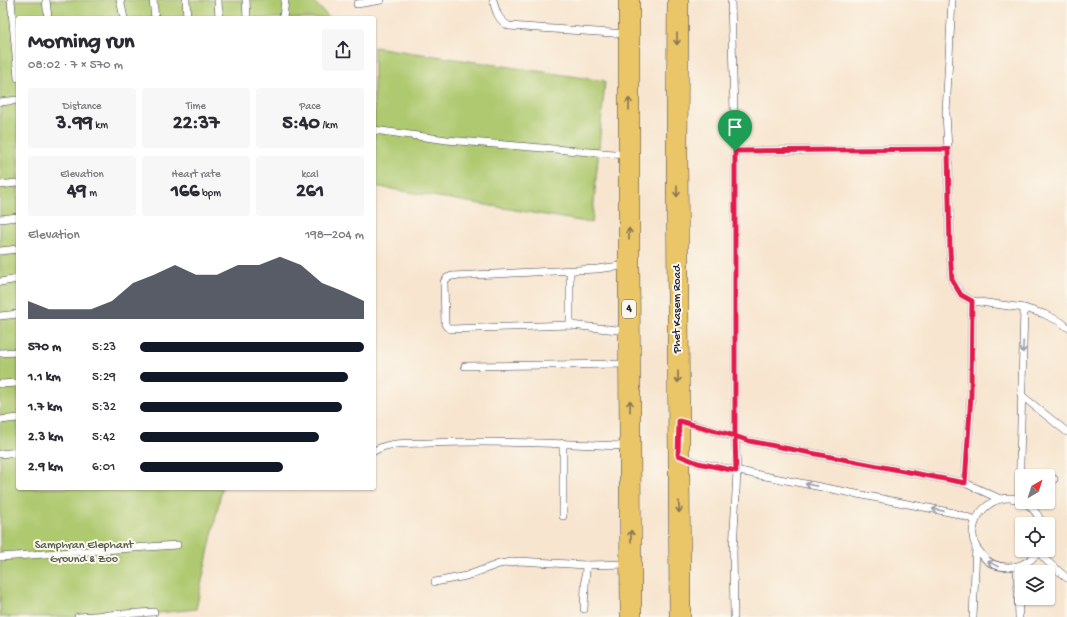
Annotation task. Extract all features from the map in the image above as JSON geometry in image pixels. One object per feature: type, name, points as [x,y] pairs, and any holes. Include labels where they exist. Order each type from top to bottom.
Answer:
[{"type":"main road","name":"4","points":[[629,0],[631,617]]},
{"type":"main road","name":"Phet Kasem Road","points":[[678,0],[677,152],[680,617]]},
{"type":"lane","points":[[11,0],[16,56]]},
{"type":"lane","points":[[46,0],[48,16]]},
{"type":"lane","points":[[120,0],[124,16]]},
{"type":"lane","points":[[153,0],[155,16]]},
{"type":"lane","points":[[186,0],[187,16]]},
{"type":"lane","points":[[218,0],[219,16]]},
{"type":"lane","points":[[246,0],[247,16]]},
{"type":"lane","points":[[283,16],[285,0]]},
{"type":"lane","points":[[357,4],[381,0]]},
{"type":"lane","points":[[493,0],[497,14],[502,22],[509,26],[629,34]]},
{"type":"lane","points":[[732,0],[735,151],[736,471],[733,550],[734,617]]},
{"type":"lane","points":[[952,0],[946,113],[952,280],[961,295],[972,301],[1024,308],[1044,314],[1067,327]]},
{"type":"lane","points":[[0,102],[16,100]]},
{"type":"lane","points":[[376,130],[447,140],[629,156]]},
{"type":"lane","points":[[735,151],[948,149]]},
{"type":"lane","points":[[0,185],[16,183]]},
{"type":"lane","points":[[0,219],[16,217]]},
{"type":"lane","points":[[0,251],[16,249]]},
{"type":"lane","points":[[629,265],[597,270],[452,276],[447,278],[444,282],[445,324],[451,329],[570,325],[629,331]]},
{"type":"lane","points":[[570,271],[570,325]]},
{"type":"lane","points":[[0,282],[16,279]]},
{"type":"lane","points":[[965,483],[971,395],[972,301]]},
{"type":"lane","points":[[1022,469],[1021,395],[1024,308]]},
{"type":"lane","points":[[0,316],[16,314]]},
{"type":"lane","points":[[0,353],[16,352]]},
{"type":"lane","points":[[465,366],[630,364]]},
{"type":"lane","points":[[0,384],[16,383]]},
{"type":"lane","points":[[1021,395],[1067,432]]},
{"type":"lane","points":[[0,420],[16,418]]},
{"type":"lane","points":[[679,421],[749,441],[965,483],[1000,499]]},
{"type":"lane","points":[[376,450],[388,445],[465,442],[562,443],[630,447]]},
{"type":"lane","points":[[562,443],[564,516]]},
{"type":"lane","points":[[0,454],[16,452]]},
{"type":"lane","points":[[678,455],[698,463],[954,513],[976,520]]},
{"type":"lane","points":[[973,617],[976,547],[973,533],[976,520],[985,507],[1000,499],[1009,498],[1015,499]]},
{"type":"lane","points":[[0,557],[177,545]]},
{"type":"lane","points":[[976,547],[986,560],[1001,567],[1015,567]]},
{"type":"lane","points":[[1021,565],[1033,557]]},
{"type":"lane","points":[[1044,557],[1049,563],[1066,576]]},
{"type":"lane","points":[[435,582],[466,576],[499,564],[519,561],[586,565],[631,564]]},
{"type":"lane","points":[[584,609],[586,565]]},
{"type":"lane","points":[[1019,605],[1019,617]]},
{"type":"lane","points":[[78,617],[154,612]]},
{"type":"green space","name":"Samphran Elephant Ground & Zoo","points":[[0,0],[314,0],[314,2],[328,16],[16,16],[16,490],[222,490],[196,609],[121,617],[0,617]]},
{"type":"green space","points":[[376,47],[605,81],[592,223],[376,186]]},
{"type":"route","points":[[735,151],[735,436],[679,421],[678,455],[698,463],[736,471],[735,436],[749,441],[965,483],[971,395],[972,301],[961,295],[952,280],[948,149],[735,151]]}]
